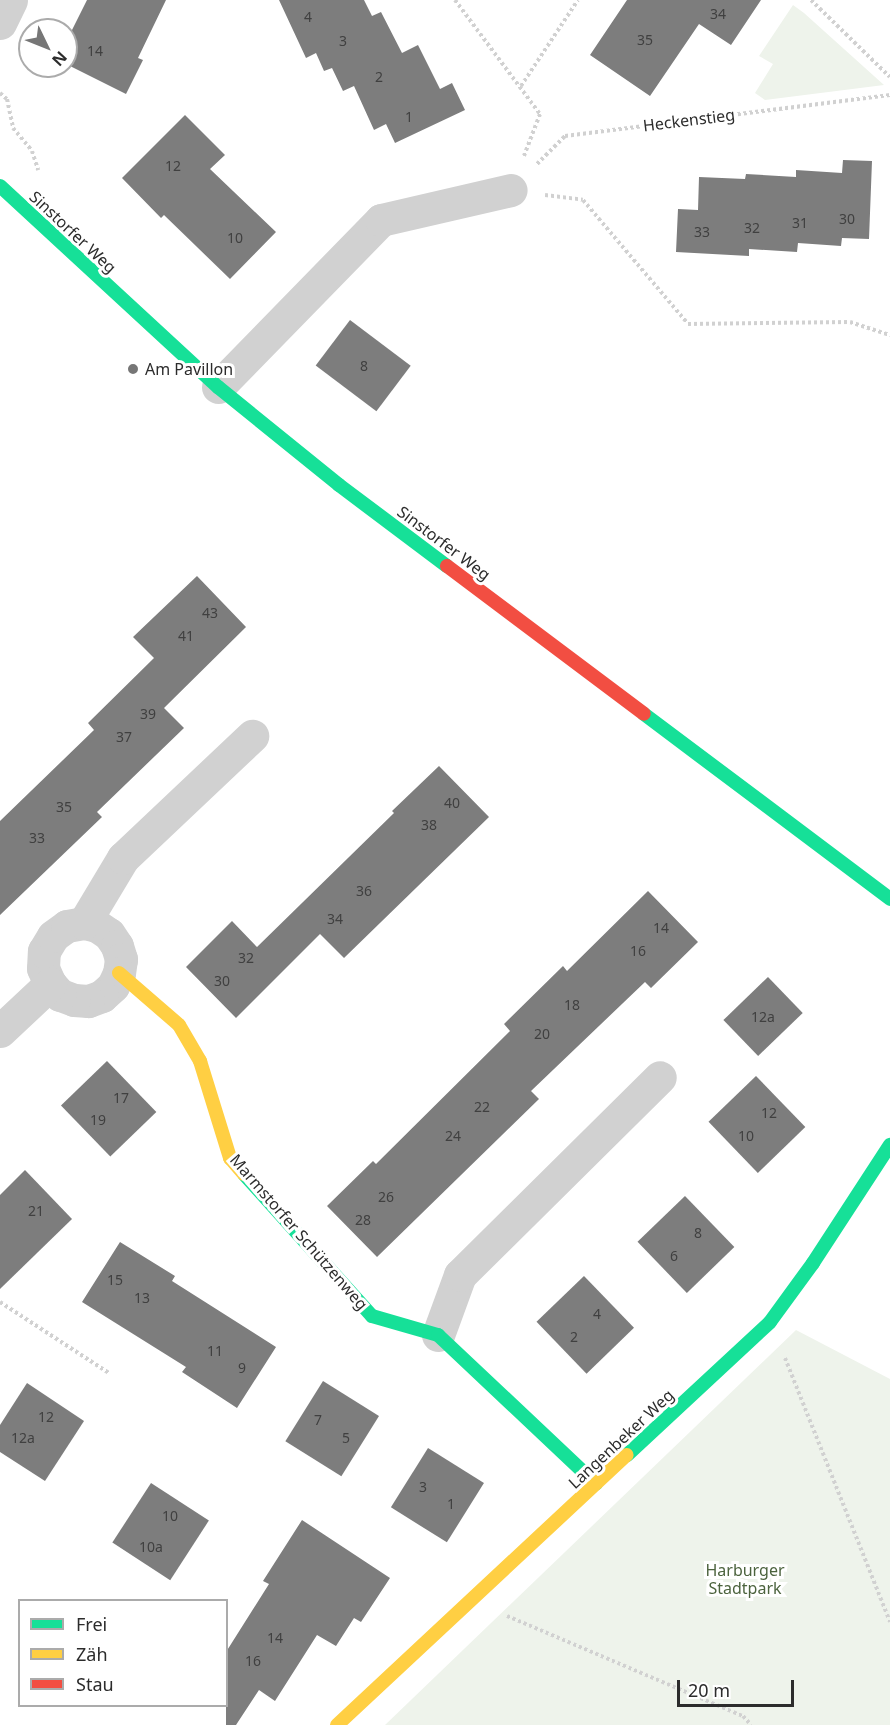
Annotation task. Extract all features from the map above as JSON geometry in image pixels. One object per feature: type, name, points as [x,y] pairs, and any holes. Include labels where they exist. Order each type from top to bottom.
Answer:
[{"type":"street","points":[[0,23],[11,0]]},
{"type":"street","name":"Sinstorfer Weg","points":[[0,186],[218,387],[349,492],[890,899]]},
{"type":"street","points":[[218,387],[381,220],[511,190]]},
{"type":"street","points":[[84,923],[123,858],[252,735]]},
{"type":"street","points":[[84,923],[97,926],[109,934],[117,946],[121,959],[119,973],[113,986],[102,996],[88,1001],[74,1000],[60,994],[50,984],[44,968],[44,951],[53,936],[66,926],[84,923]]},
{"type":"street","name":"Marmstorfer Schützenweg","points":[[119,973],[179,1025],[200,1061],[230,1158],[372,1316],[438,1335],[596,1484]]},
{"type":"street","points":[[0,1031],[50,984]]},
{"type":"street","points":[[438,1335],[460,1275],[660,1077]]},
{"type":"street","name":"Langenbeker Weg","points":[[337,1725],[770,1322],[813,1263],[890,1145]]},
{"type":"path","points":[[455,0],[540,114],[511,190],[583,200],[688,324],[850,322],[890,335]]},
{"type":"path","points":[[521,86],[578,0]]},
{"type":"path","points":[[811,0],[890,77]]},
{"type":"path","name":"Heckenstieg","points":[[511,190],[565,136],[890,95]]},
{"type":"path","points":[[0,1302],[109,1373]]},
{"type":"path","points":[[770,1322],[890,1622]]},
{"type":"path","points":[[470,1600],[743,1716],[751,1725]]},
{"type":"green space","points":[[793,5],[884,85],[765,100],[755,93],[773,64],[759,56]]},
{"type":"green space","name":"Harburger Stadtpark","points":[[796,1330],[890,1379],[890,1725],[385,1725]]},
{"type":"building","points":[[87,0],[166,0],[138,58],[143,60],[126,94],[78,70],[78,18]]},
{"type":"building","points":[[279,0],[364,0],[372,16],[381,12],[402,53],[418,45],[440,89],[452,83],[465,110],[395,143],[386,124],[374,130],[354,86],[343,91],[332,68],[324,71],[316,53],[306,58]]},
{"type":"building","points":[[627,0],[761,0],[731,45],[699,24],[650,96],[590,55]]},
{"type":"building","points":[[185,115],[225,155],[210,169],[276,232],[230,279],[164,215],[161,218],[122,178]]},
{"type":"building","points":[[843,160],[872,161],[869,239],[842,238],[841,246],[798,243],[797,252],[749,249],[749,256],[676,252],[678,209],[698,210],[699,177],[745,179],[746,174],[796,177],[796,170],[842,173]]},
{"type":"building","points":[[350,320],[411,366],[376,411],[316,366]]},
{"type":"building","points":[[197,576],[246,627],[164,708],[184,728],[97,812],[102,817],[0,915],[0,821],[94,730],[88,723],[154,658],[133,637]]},
{"type":"building","points":[[439,766],[489,817],[344,958],[320,934],[236,1018],[186,967],[232,921],[257,947]]},
{"type":"building","points":[[648,891],[698,942],[651,988],[645,982],[531,1091],[539,1099],[377,1257],[327,1206],[373,1161],[376,1164],[510,1031],[504,1024],[563,966],[567,971]]},
{"type":"building","points":[[768,977],[803,1013],[758,1056],[723,1020]]},
{"type":"building","points":[[107,1061],[156,1112],[110,1157],[61,1105]]},
{"type":"building","points":[[756,1076],[805,1127],[758,1173],[709,1122]]},
{"type":"building","points":[[25,1170],[72,1219],[0,1289],[0,1195]]},
{"type":"building","points":[[685,1196],[734,1247],[687,1293],[638,1242]]},
{"type":"building","points":[[120,1242],[175,1276],[172,1281],[276,1347],[237,1408],[182,1372],[186,1367],[82,1302]]},
{"type":"building","points":[[584,1276],[634,1328],[587,1374],[537,1322]]},
{"type":"building","points":[[323,1381],[379,1416],[341,1476],[285,1441]]},
{"type":"building","points":[[27,1383],[84,1421],[45,1481],[0,1452],[0,1425]]},
{"type":"building","points":[[428,1448],[484,1483],[447,1542],[391,1507]]},
{"type":"building","points":[[151,1483],[209,1521],[170,1580],[112,1543]]},
{"type":"building","points":[[302,1520],[390,1578],[361,1622],[354,1618],[336,1646],[317,1635],[275,1701],[259,1690],[236,1725],[226,1725],[228,1649],[269,1584],[263,1581]]},
{"type":"traffic: fast","points":[[0,186],[218,387],[339,485],[447,566]]},
{"type":"traffic: fast","points":[[644,714],[890,899]]},
{"type":"traffic: fast","points":[[627,1455],[770,1322],[813,1263],[890,1145]]},
{"type":"traffic: fast","points":[[244,1174],[372,1316],[438,1335],[596,1484]]},
{"type":"traffic: slow","points":[[119,973],[179,1025],[200,1061],[230,1158],[244,1174]]},
{"type":"traffic: slow","points":[[337,1725],[627,1455]]},
{"type":"traffic: jam","points":[[447,566],[644,714]]},
{"type":"place","name":"Am Pavillon","points":[[133,369]]}]
